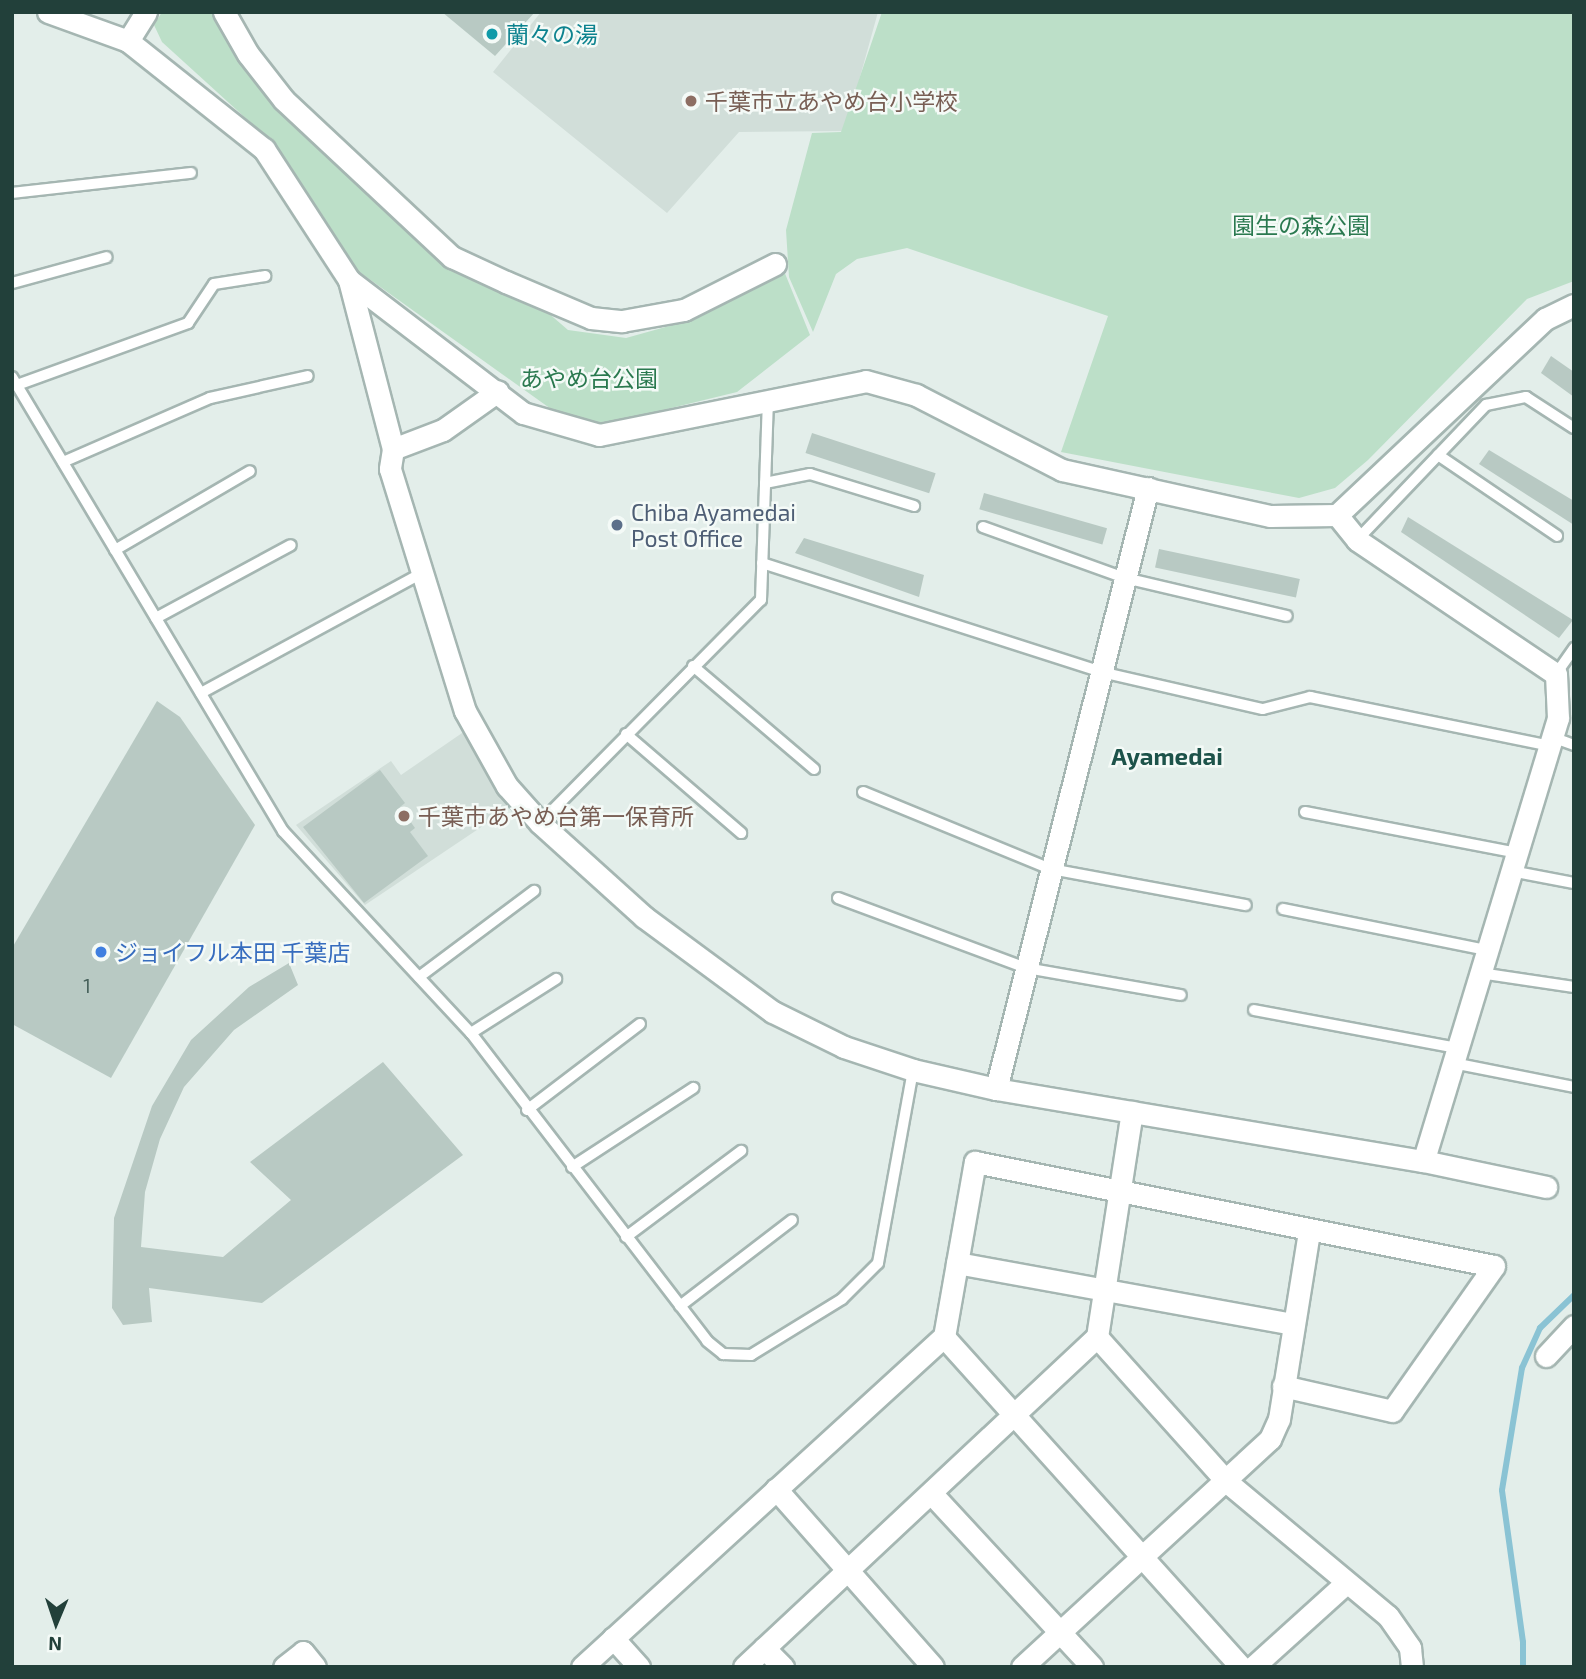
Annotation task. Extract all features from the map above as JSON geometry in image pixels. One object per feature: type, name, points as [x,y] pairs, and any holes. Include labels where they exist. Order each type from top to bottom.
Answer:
[{"type":"street","points":[[48,12],[128,41],[264,149],[349,280],[393,449],[390,469],[465,712],[507,786],[540,822],[644,917],[773,1012],[844,1047],[913,1070],[996,1089],[1423,1161],[1546,1187]]},
{"type":"street","points":[[128,41],[146,12]]},
{"type":"street","points":[[224,12],[248,54],[284,100],[452,257],[506,282],[591,318],[622,321],[684,310],[775,264]]},
{"type":"street","points":[[349,280],[498,391],[523,413],[600,435],[866,381],[916,395],[1062,470],[1270,516],[1337,515],[1545,319],[1574,305]]},
{"type":"street","points":[[393,449],[443,430],[498,391]]},
{"type":"street","points":[[996,1089],[1148,488]]},
{"type":"street","points":[[1337,515],[1357,540],[1556,674],[1558,718],[1423,1161]]},
{"type":"street","points":[[744,1667],[1097,1336],[1123,1191],[1132,1112]]},
{"type":"street","points":[[582,1667],[944,1337],[975,1162],[1494,1266],[1392,1411],[1283,1386]]},
{"type":"street","points":[[1022,1667],[1227,1482],[1270,1439],[1279,1419],[1309,1231]]},
{"type":"street","points":[[957,1264],[1104,1293],[1293,1324]]},
{"type":"street","points":[[1546,1356],[1574,1326]]},
{"type":"street","points":[[1097,1336],[1227,1482],[1402,1632],[1412,1667]]},
{"type":"street","points":[[944,1337],[1241,1667]]},
{"type":"street","points":[[776,1489],[844,1571],[933,1667]]},
{"type":"street","points":[[931,1493],[1093,1667]]},
{"type":"street","points":[[1253,1667],[1346,1583]]},
{"type":"street","points":[[613,1638],[639,1667]]},
{"type":"street","points":[[764,1648],[783,1667]]},
{"type":"street","points":[[284,1667],[303,1652],[315,1667]]},
{"type":"lane","points":[[12,193],[191,173]]},
{"type":"lane","points":[[12,283],[107,257]]},
{"type":"lane","points":[[265,276],[214,284],[188,323],[15,381],[283,831],[471,1033],[527,1110],[707,1341],[723,1354],[751,1355],[862,1283],[878,1264],[885,1240],[913,1070]]},
{"type":"lane","points":[[63,462],[210,398],[308,376]]},
{"type":"lane","points":[[1357,540],[1486,405],[1526,397],[1574,428]]},
{"type":"lane","points":[[540,822],[761,600],[768,403]]},
{"type":"lane","points":[[1438,456],[1557,536]]},
{"type":"lane","points":[[115,550],[250,471]]},
{"type":"lane","points":[[765,483],[810,474],[914,506]]},
{"type":"lane","points":[[983,527],[1125,578],[1287,616]]},
{"type":"lane","points":[[156,618],[291,545]]},
{"type":"lane","points":[[762,563],[1101,672],[1263,709],[1310,696],[1574,745]]},
{"type":"lane","points":[[201,693],[422,573]]},
{"type":"lane","points":[[1556,674],[1574,648]]},
{"type":"lane","points":[[693,666],[814,769]]},
{"type":"lane","points":[[626,734],[741,833]]},
{"type":"lane","points":[[863,792],[1051,869],[1246,905]]},
{"type":"lane","points":[[1305,812],[1514,862],[1574,883]]},
{"type":"lane","points":[[419,977],[534,891]]},
{"type":"lane","points":[[838,898],[1026,968],[1181,995]]},
{"type":"lane","points":[[1283,909],[1487,950]]},
{"type":"lane","points":[[1480,972],[1574,987]]},
{"type":"lane","points":[[471,1033],[556,979]]},
{"type":"lane","points":[[1254,1010],[1455,1055],[1574,1087]]},
{"type":"lane","points":[[527,1110],[640,1024]]},
{"type":"lane","points":[[572,1167],[693,1088]]},
{"type":"lane","points":[[626,1237],[741,1151]]},
{"type":"lane","points":[[680,1306],[792,1220]]},
{"type":"shaded area","name":"千葉市立あやめ台小学校","points":[[541,12],[878,12],[845,131],[739,132],[667,213],[493,72]]},
{"type":"shaded area","name":"千葉市あやめ台第一保育所","points":[[465,731],[511,807],[365,905],[296,825],[391,761],[401,775]]},
{"type":"green space","name":"あやめ台公園","points":[[162,12],[214,12],[445,260],[539,305],[568,330],[626,338],[687,321],[784,271],[810,335],[737,392],[618,421],[585,423],[558,414],[358,271],[271,141],[162,42],[154,25]]},
{"type":"green space","name":"園生の森公園","points":[[882,12],[1574,12],[1574,281],[1527,299],[1368,460],[1335,488],[1299,498],[1061,452],[1108,316],[907,248],[857,259],[836,274],[813,332],[789,277],[786,230],[812,133],[841,132]]},
{"type":"building","name":"蘭々の湯","points":[[442,12],[535,12],[495,56]]},
{"type":"building","points":[[1551,356],[1574,372],[1574,397],[1541,373]]},
{"type":"building","points":[[812,433],[936,473],[929,493],[806,453]]},
{"type":"building","points":[[1489,450],[1574,501],[1574,525],[1479,464]]},
{"type":"building","points":[[984,493],[1107,528],[1102,545],[979,509]]},
{"type":"building","points":[[1408,517],[1573,620],[1559,638],[1401,532]]},
{"type":"building","points":[[804,538],[924,575],[919,597],[795,553]]},
{"type":"building","points":[[1159,549],[1300,579],[1296,598],[1155,568]]},
{"type":"building","points":[[157,701],[180,717],[255,825],[111,1078],[12,1024],[12,948]]},
{"type":"building","points":[[380,770],[405,803],[400,807],[415,828],[410,832],[428,856],[364,903],[303,827]]},
{"type":"building","points":[[289,963],[298,985],[234,1030],[184,1087],[160,1139],[145,1192],[141,1247],[223,1257],[291,1200],[250,1162],[383,1062],[463,1155],[262,1303],[149,1288],[152,1322],[123,1325],[112,1308],[114,1218],[152,1106],[191,1040],[249,987]]},
{"type":"waterway","points":[[1523,1667],[1523,1642],[1502,1490],[1522,1368],[1540,1328],[1574,1295]]},
{"type":"place","name":"蘭々の湯","points":[[492,34]]},
{"type":"place","name":"千葉市立あやめ台小学校","points":[[691,101]]},
{"type":"place","name":"Chiba Ayamedai Post Office","points":[[617,525]]},
{"type":"place","name":"千葉市あやめ台第一保育所","points":[[404,816]]},
{"type":"place","name":"ジョイフル本田 千葉店","points":[[101,952]]},
{"type":"district","name":"Ayamedai","points":[[1167,756]]}]
